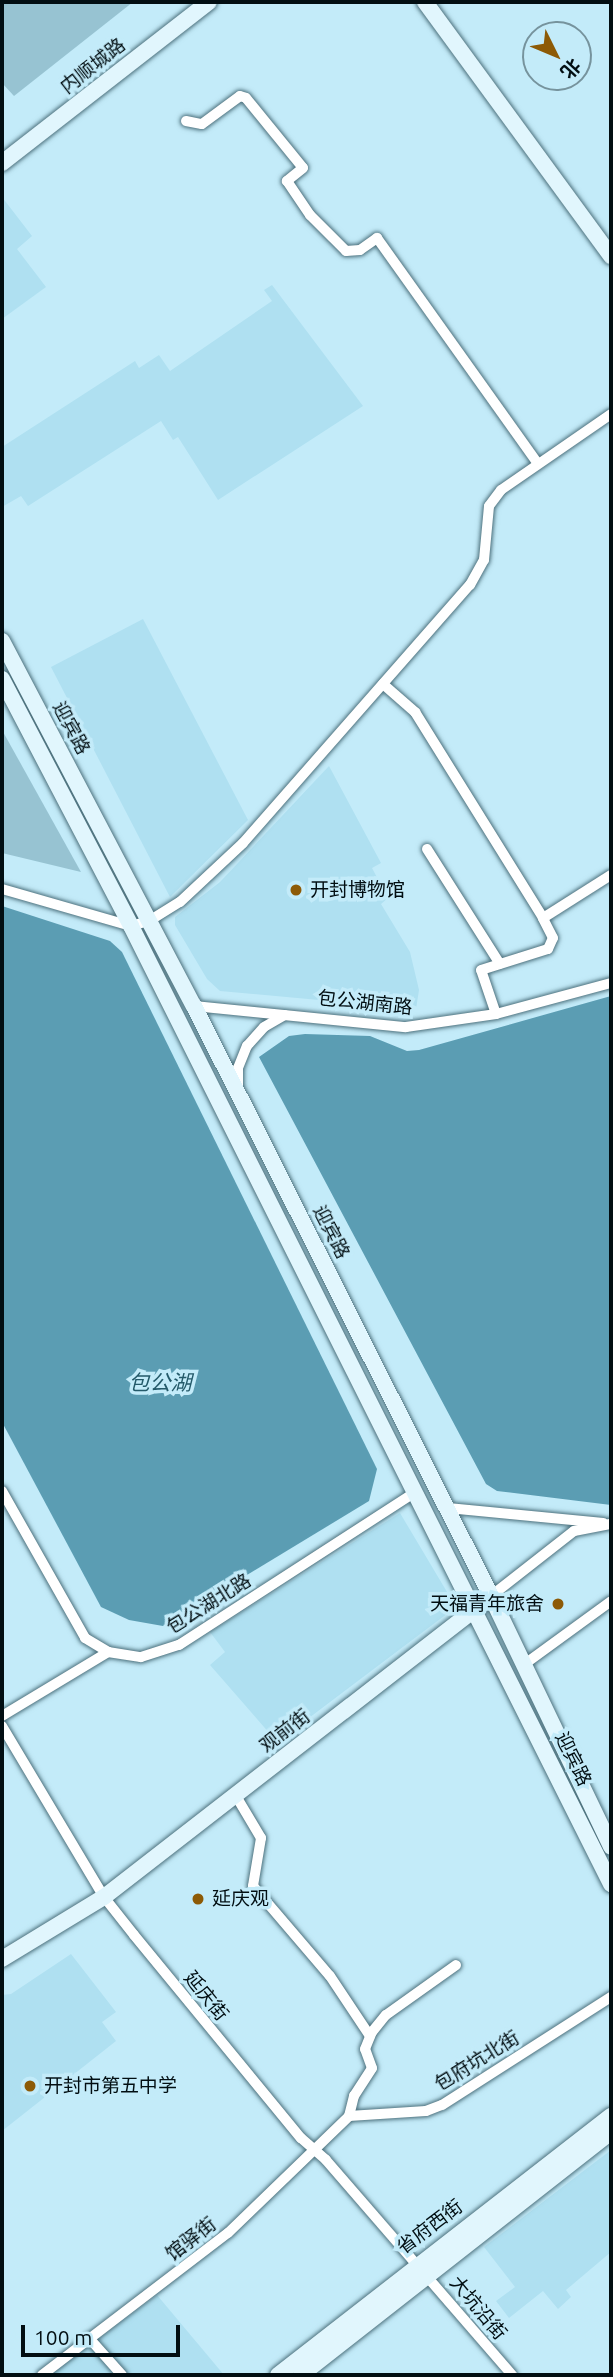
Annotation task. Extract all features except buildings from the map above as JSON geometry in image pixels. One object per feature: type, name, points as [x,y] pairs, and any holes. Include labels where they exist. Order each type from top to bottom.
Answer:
[{"type":"main road","name":"内顺城路","points":[[2,163],[209,2]]},
{"type":"main road","points":[[425,2],[611,256]]},
{"type":"main road","name":"迎宾路","points":[[2,641],[194,1006],[448,1508],[611,1847]]},
{"type":"main road","name":"迎宾路","points":[[2,679],[131,926],[414,1493],[476,1608],[611,1884]]},
{"type":"main road","name":"观前街","points":[[2,1959],[104,1897],[491,1596]]},
{"type":"main road","name":"省府西街","points":[[301,2375],[422,2269],[611,2116]]},
{"type":"main road","name":"省府西街","points":[[278,2375],[611,2132]]},
{"type":"street","points":[[186,121],[202,124],[240,96],[246,98],[303,168],[287,181],[310,215],[346,251],[360,250],[377,238],[538,464]]},
{"type":"street","points":[[2,889],[131,926],[149,921],[180,902],[243,843],[479,572],[488,542],[493,500],[538,464],[611,414]]},
{"type":"street","points":[[383,684],[415,712],[553,938],[548,949],[481,970],[496,1014]]},
{"type":"street","points":[[427,849],[500,964]]},
{"type":"street","points":[[543,918],[611,875]]},
{"type":"street","name":"包公湖南路","points":[[194,1006],[406,1027],[496,1014],[611,983]]},
{"type":"street","points":[[238,1094],[238,1068],[247,1045],[264,1027],[287,1014]]},
{"type":"street","points":[[2,1491],[85,1638],[108,1652],[2,1716]]},
{"type":"street","name":"包公湖北路","points":[[108,1652],[141,1657],[179,1645],[414,1493]]},
{"type":"street","points":[[448,1508],[607,1523]]},
{"type":"street","points":[[491,1596],[574,1531],[607,1523]]},
{"type":"street","points":[[522,1666],[611,1601]]},
{"type":"street","name":"延庆街","points":[[2,1726],[104,1897],[313,2149],[422,2269]]},
{"type":"street","points":[[236,1796],[260,1833],[253,1886],[330,1976],[370,2036]]},
{"type":"street","points":[[349,2116],[354,2096],[372,2068],[365,2049],[370,2036],[386,2015],[456,1965]]},
{"type":"street","name":"包府坑北街","points":[[349,2116],[426,2111],[442,2105],[611,1997]]},
{"type":"street","name":"馆驿街","points":[[42,2375],[228,2233],[349,2116]]},
{"type":"street","name":"大坑沿街","points":[[422,2269],[512,2375]]},
{"type":"street","points":[[89,2338],[122,2375]]},
{"type":"shaded area","points":[[2,2],[133,2],[14,96],[2,83]]},
{"type":"shaded area","points":[[2,197],[32,236],[17,249],[46,287],[2,319]]},
{"type":"shaded area","points":[[272,285],[363,406],[218,500],[178,437],[173,440],[161,421],[28,506],[21,496],[2,507],[2,447],[135,361],[139,368],[159,355],[170,371],[272,301],[264,290]]},
{"type":"shaded area","points":[[143,619],[248,820],[170,897],[51,667]]},
{"type":"shaded area","points":[[2,730],[81,872],[2,853]]},
{"type":"shaded area","name":"开封博物馆","points":[[329,766],[381,863],[372,868],[388,898],[381,904],[410,952],[419,990],[416,1009],[220,991],[207,979],[175,925],[175,917],[220,882]]},
{"type":"shaded area","points":[[400,1513],[456,1607],[277,1742],[210,1665],[225,1652],[210,1632]]},
{"type":"shaded area","name":"开封市第五中学","points":[[71,1954],[116,2012],[102,2022],[116,2041],[2,2131],[2,1995],[11,1994]]},
{"type":"shaded area","points":[[611,2150],[611,2252],[566,2290],[571,2297],[558,2309],[543,2291],[509,2318],[496,2301],[515,2287],[484,2247]]},
{"type":"shaded area","points":[[157,2295],[224,2375],[50,2375]]},
{"type":"water","name":"包公湖","points":[[2,906],[110,941],[122,952],[377,1469],[369,1501],[163,1626],[129,1620],[101,1607],[2,1422]]},
{"type":"water","points":[[611,996],[611,1505],[497,1491],[486,1484],[259,1057],[289,1036],[305,1034],[370,1036],[407,1051],[419,1050]]},
{"type":"place","name":"开封博物馆","points":[[296,890]]},
{"type":"place","name":"天福青年旅舍","points":[[558,1604]]},
{"type":"place","name":"延庆观","points":[[198,1899]]},
{"type":"place","name":"开封市第五中学","points":[[30,2086]]}]
